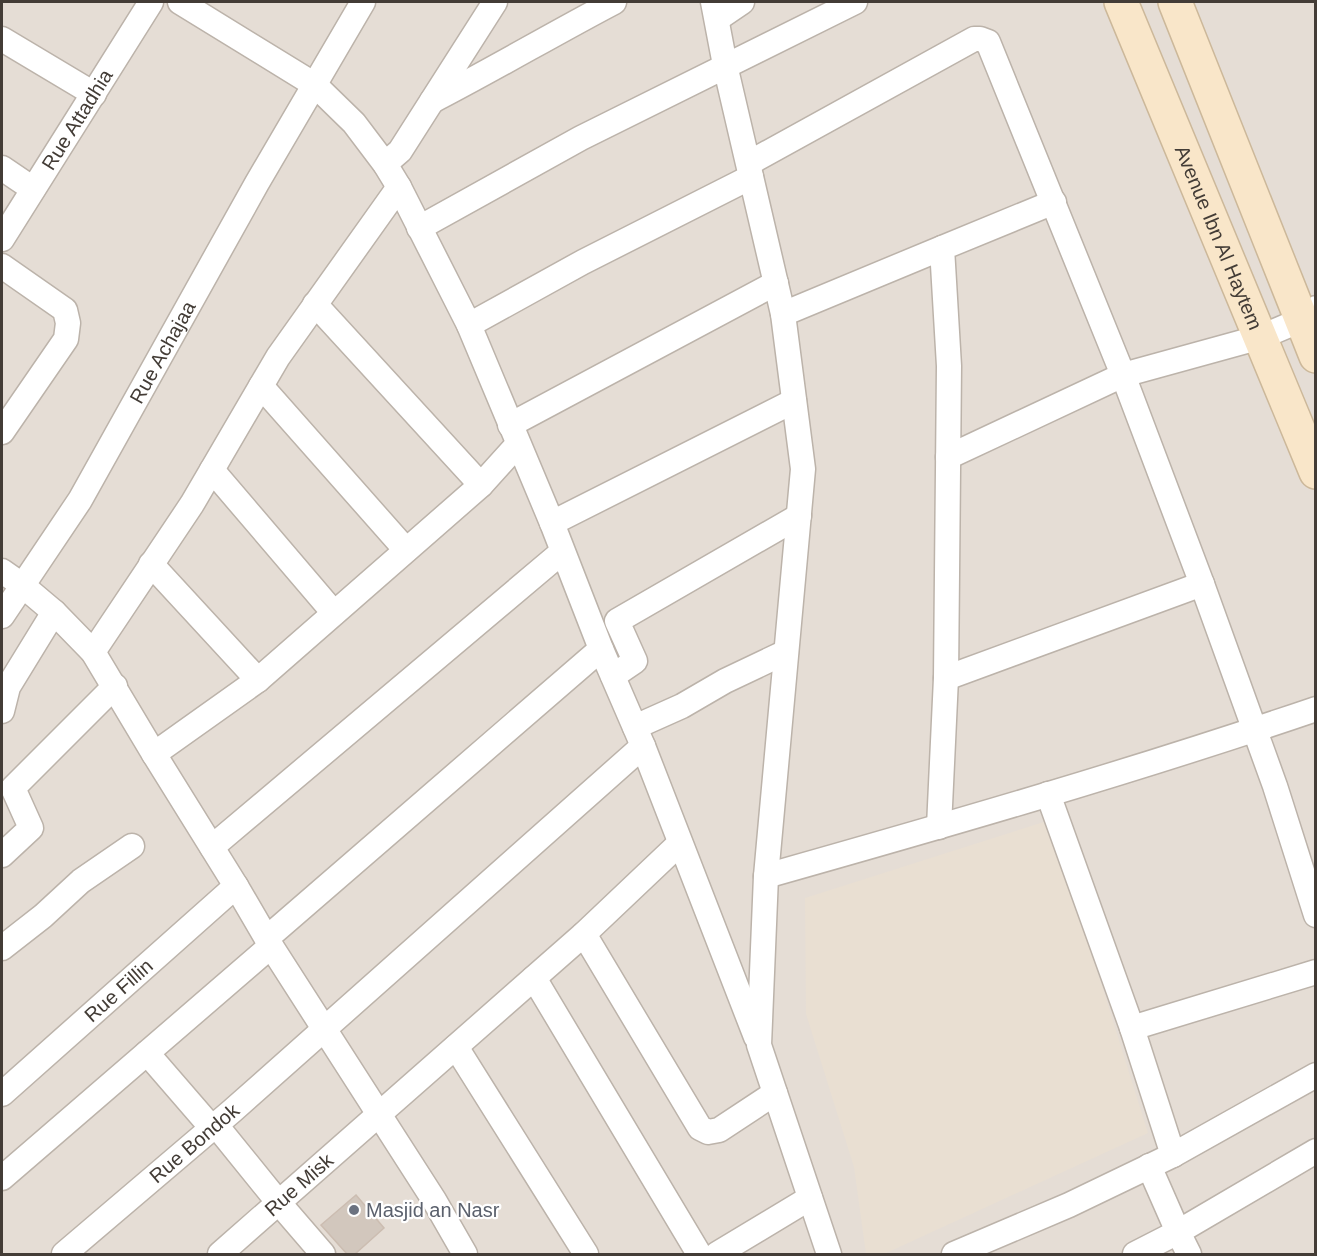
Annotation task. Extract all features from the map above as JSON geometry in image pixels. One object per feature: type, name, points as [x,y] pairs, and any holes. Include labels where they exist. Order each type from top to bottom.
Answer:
[{"type":"street","name":"Rue Attadhia","points":[[2,239],[151,2]]},
{"type":"street","points":[[180,2],[315,84],[354,123],[399,187],[469,325],[552,523],[601,649],[639,736],[759,1045],[829,1254]]},
{"type":"street","name":"Rue Achajaa","points":[[2,616],[80,500],[257,183],[363,2]]},
{"type":"street","points":[[385,164],[400,151],[495,2]]},
{"type":"street","points":[[432,101],[494,69],[555,32],[614,2]]},
{"type":"street","points":[[742,2],[715,10],[725,65],[783,314],[803,469],[766,876],[759,1045]]},
{"type":"street","points":[[419,228],[581,138],[855,2]]},
{"type":"street","name":"Avenue Ibn Al Haytem","points":[[1121,2],[1316,472]]},
{"type":"street","points":[[1175,2],[1308,314],[1316,356]]},
{"type":"street","points":[[2,39],[94,94]]},
{"type":"street","points":[[469,325],[750,170],[974,39],[988,42],[1123,375],[1202,584],[1316,915]]},
{"type":"street","points":[[2,168],[33,189]]},
{"type":"street","points":[[93,652],[192,504],[278,357],[399,187]]},
{"type":"street","points":[[783,314],[1054,202]]},
{"type":"street","points":[[939,827],[946,678],[949,366],[942,248]]},
{"type":"street","points":[[2,266],[64,310],[68,323],[66,339],[2,432]]},
{"type":"street","points":[[154,754],[258,680],[481,485],[514,434],[776,283]]},
{"type":"street","points":[[315,304],[481,485]]},
{"type":"street","points":[[948,457],[1123,375],[1261,337],[1308,314]]},
{"type":"street","points":[[261,386],[406,550]]},
{"type":"street","points":[[552,523],[794,401]]},
{"type":"street","points":[[212,470],[334,613]]},
{"type":"street","points":[[613,676],[635,661],[617,621],[799,516]]},
{"type":"street","points":[[212,847],[562,552]]},
{"type":"street","points":[[151,564],[258,680]]},
{"type":"street","points":[[2,571],[54,612],[93,652],[269,942],[434,1200],[465,1254]]},
{"type":"street","points":[[946,678],[1202,584]]},
{"type":"street","points":[[2,711],[8,687],[54,612]]},
{"type":"street","points":[[2,1179],[601,649]]},
{"type":"street","name":"Rue Bondok","points":[[64,1254],[323,1029],[639,736],[682,706],[725,681],[786,652]]},
{"type":"street","points":[[2,855],[31,828],[13,788],[115,686]]},
{"type":"street","points":[[766,876],[1048,794],[1316,709]]},
{"type":"street","points":[[1048,794],[1132,1028],[1173,1155]]},
{"type":"street","name":"Rue Misk","points":[[220,1254],[584,934],[680,843]]},
{"type":"street","points":[[2,948],[43,916],[81,881],[132,846]]},
{"type":"street","name":"Rue Fillin","points":[[2,1094],[236,886]]},
{"type":"street","points":[[584,934],[700,1128],[708,1132],[719,1130],[775,1093]]},
{"type":"street","points":[[1132,1028],[1316,972]]},
{"type":"street","points":[[534,978],[699,1254]]},
{"type":"street","points":[[456,1047],[586,1254]]},
{"type":"street","points":[[147,1053],[323,1254]]},
{"type":"street","points":[[954,1254],[1069,1205],[1173,1155],[1316,1075]]},
{"type":"street","points":[[1135,1254],[1178,1232],[1316,1150]]},
{"type":"street","points":[[1149,1166],[1189,1254]]},
{"type":"street","points":[[717,1254],[810,1198]]},
{"type":"shaded area","points":[[2,2],[1315,2],[1315,1254],[2,1254]]},
{"type":"shaded area","points":[[1050,820],[1148,1133],[884,1254],[866,1254],[854,1167],[806,1014],[805,898]]},
{"type":"building","name":"Masjid an Nasr","points":[[356,1195],[384,1228],[355,1254],[347,1254],[321,1225]]},
{"type":"place","name":"Masjid an Nasr","points":[[354,1210]]}]
